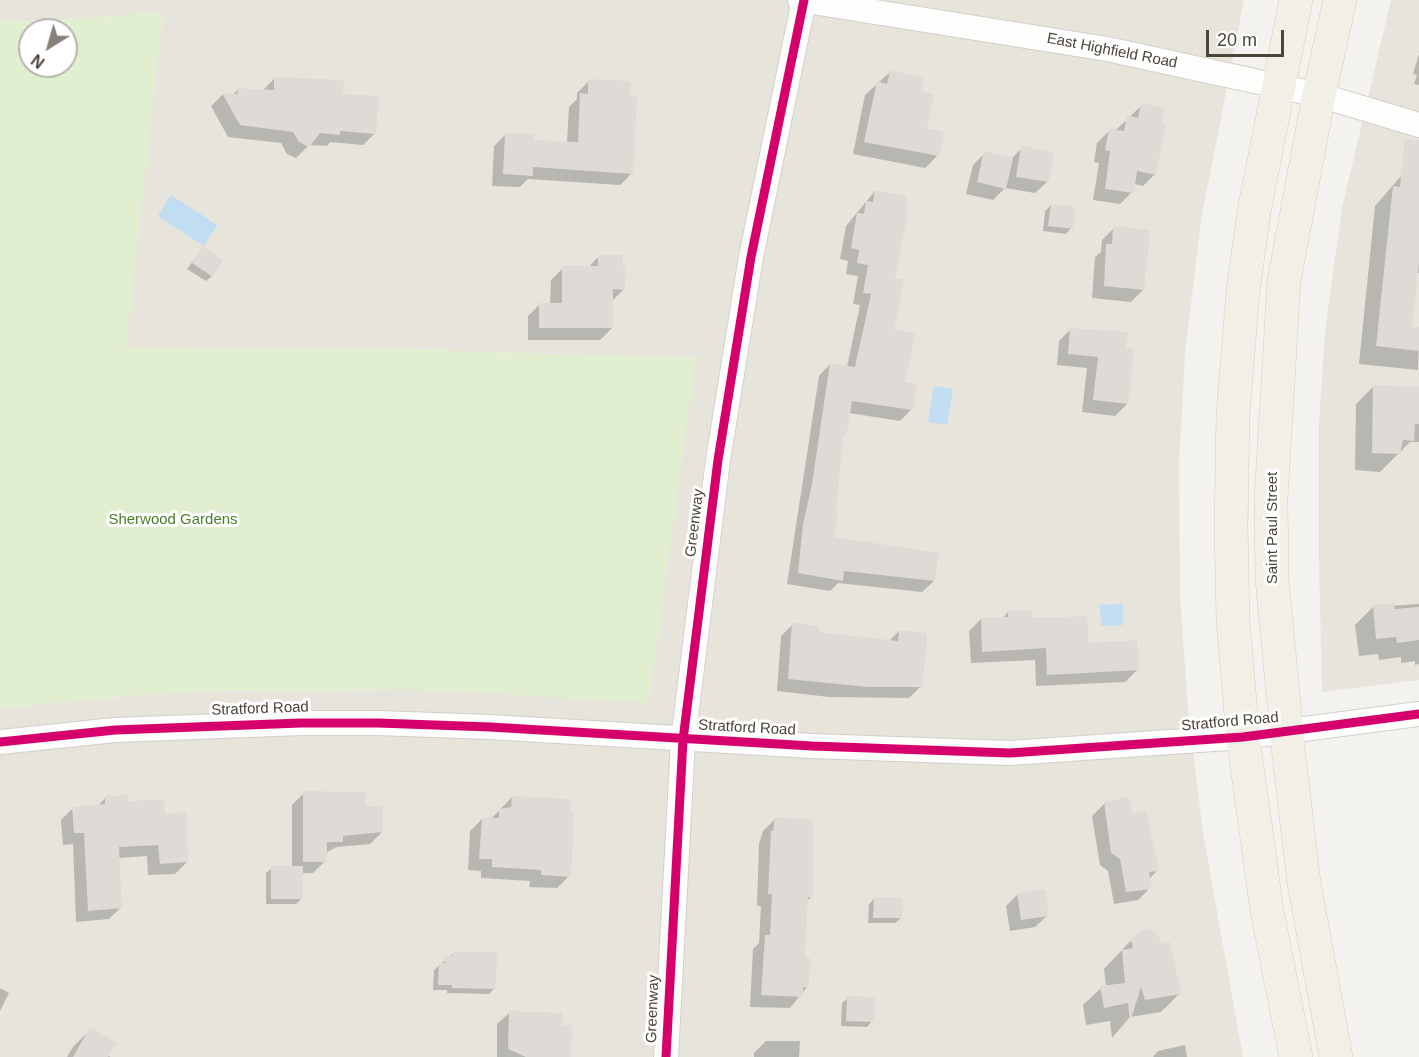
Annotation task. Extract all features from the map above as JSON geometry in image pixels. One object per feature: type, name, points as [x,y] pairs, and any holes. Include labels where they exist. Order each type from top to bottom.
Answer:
[{"type":"main road","points":[[1296,0],[1255,206],[1243,291],[1233,414],[1231,527],[1233,620],[1243,737],[1268,911],[1296,1057]]},
{"type":"main road","name":"Saint Paul Street","points":[[1336,1057],[1304,883],[1286,732],[1272,579],[1271,498],[1284,281],[1319,95],[1340,0]]},
{"type":"street","name":"East Highfield Road","points":[[803,0],[1107,49],[1319,95],[1419,124]]},
{"type":"street","name":"Greenway","points":[[666,1057],[683,740],[718,460],[740,321],[803,0]]},
{"type":"street","name":"Stratford Road","points":[[0,742],[115,730],[301,723],[490,727],[683,740],[1010,753],[1243,737],[1419,714]]},
{"type":"shaded area","points":[[0,0],[1244,0],[1201,220],[1185,354],[1179,464],[1180,596],[1188,709],[1203,833],[1243,1057],[0,1057],[0,708],[226,690],[417,689],[510,694],[682,446],[695,358],[387,349],[125,348],[163,13],[78,18],[18,18],[18,22],[0,23]]},
{"type":"shaded area","points":[[1391,0],[1419,0],[1419,680],[1322,692],[1319,422],[1325,332],[1342,208]]},
{"type":"green space","name":"Sherwood Gardens","points":[[163,13],[126,348],[387,349],[696,358],[649,703],[417,689],[226,690],[0,708],[0,23],[18,22],[18,78],[78,78],[78,18]]},
{"type":"water","points":[[171,195],[217,225],[204,246],[158,216]]},
{"type":"water","points":[[934,386],[953,389],[947,425],[928,422]]},
{"type":"water","points":[[1123,604],[1123,625],[1101,626],[1100,605]]},
{"type":"building","points":[[890,70],[923,78],[921,91],[934,94],[927,128],[944,132],[939,156],[864,142],[877,81],[887,84]]},
{"type":"building","points":[[274,77],[344,80],[343,94],[379,96],[376,134],[340,131],[340,135],[320,133],[309,147],[299,142],[293,132],[240,125],[222,93],[237,94],[238,88],[274,90]]},
{"type":"building","points":[[588,79],[631,81],[630,96],[637,96],[633,174],[533,167],[533,176],[503,174],[505,133],[535,134],[534,140],[578,142],[580,93],[588,94]]},
{"type":"building","points":[[1141,103],[1165,108],[1162,122],[1166,123],[1156,175],[1137,171],[1134,193],[1105,189],[1110,151],[1105,150],[1109,129],[1124,131],[1127,115],[1138,118]]},
{"type":"building","points":[[1405,139],[1419,140],[1419,263],[1412,327],[1419,327],[1419,351],[1376,346],[1393,186],[1400,187]]},
{"type":"building","points":[[1021,146],[1054,152],[1049,182],[1016,177]]},
{"type":"building","points":[[984,151],[1013,158],[1006,189],[977,182]]},
{"type":"building","points":[[875,190],[907,196],[905,209],[908,210],[895,278],[904,279],[894,329],[915,333],[905,382],[917,384],[913,410],[852,401],[846,437],[843,437],[836,512],[838,515],[834,537],[939,553],[935,581],[844,571],[843,581],[798,573],[803,524],[812,484],[830,363],[855,367],[871,294],[863,293],[868,265],[857,263],[859,250],[851,248],[857,213],[864,214],[866,201],[873,202]]},
{"type":"building","points":[[1051,204],[1075,207],[1073,229],[1048,226]]},
{"type":"building","points":[[1113,226],[1150,230],[1144,290],[1104,286],[1106,244],[1112,244]]},
{"type":"building","points":[[203,246],[223,260],[213,277],[192,263]]},
{"type":"building","points":[[598,255],[623,255],[623,266],[626,266],[625,290],[613,289],[613,328],[539,328],[539,303],[562,303],[562,266],[598,266]]},
{"type":"building","points":[[1070,328],[1128,332],[1126,348],[1134,349],[1128,404],[1093,400],[1098,357],[1068,354]]},
{"type":"building","points":[[1373,385],[1419,387],[1419,424],[1415,424],[1414,441],[1403,440],[1400,454],[1372,453]]},
{"type":"building","points":[[1394,603],[1395,609],[1419,607],[1419,640],[1397,643],[1396,637],[1376,639],[1373,605]]},
{"type":"building","points":[[1031,610],[1032,618],[1087,616],[1089,643],[1137,640],[1139,670],[1047,675],[1046,648],[982,652],[981,618],[1008,617],[1008,611]]},
{"type":"building","points":[[792,622],[819,626],[819,632],[898,641],[899,630],[927,633],[922,687],[869,687],[788,679]]},
{"type":"building","points":[[303,791],[366,792],[365,806],[383,806],[383,832],[343,836],[343,842],[327,842],[327,862],[303,862]]},
{"type":"building","points":[[128,795],[128,801],[164,799],[165,814],[186,812],[188,862],[160,864],[158,845],[119,847],[122,908],[88,911],[84,833],[74,833],[72,807],[105,804],[105,796]]},
{"type":"building","points":[[512,796],[571,799],[570,811],[574,812],[571,877],[541,875],[541,870],[492,867],[492,859],[479,859],[482,818],[499,818],[499,809],[511,807]]},
{"type":"building","points":[[1129,797],[1133,814],[1146,811],[1159,871],[1149,872],[1152,889],[1126,892],[1120,859],[1111,853],[1104,802]]},
{"type":"building","points":[[775,817],[813,820],[813,898],[808,897],[805,958],[810,958],[809,988],[803,987],[803,997],[761,995],[765,935],[770,935],[772,894],[768,894],[771,831],[773,831]]},
{"type":"building","points":[[271,866],[303,866],[303,899],[271,899]]},
{"type":"building","points":[[1045,889],[1049,916],[1021,920],[1017,893]]},
{"type":"building","points":[[874,897],[903,898],[902,918],[873,918]]},
{"type":"building","points":[[1148,928],[1159,936],[1160,944],[1170,942],[1181,994],[1145,1000],[1141,987],[1130,1022],[1128,1003],[1104,1008],[1100,986],[1125,983],[1122,950],[1133,948],[1131,940],[1136,933]]},
{"type":"building","points":[[453,952],[497,952],[496,989],[452,988],[452,985],[438,985],[439,963],[445,963],[445,956],[453,956]]},
{"type":"building","points":[[847,996],[875,997],[874,1022],[846,1021]]},
{"type":"building","points":[[509,1011],[562,1013],[562,1025],[572,1025],[571,1057],[526,1057],[508,1049]]},
{"type":"building","points":[[90,1027],[117,1043],[108,1057],[73,1057]]},
{"type":"cycle path","points":[[666,1057],[683,740],[718,460],[751,257],[804,0]]},
{"type":"cycle path","points":[[0,742],[115,730],[301,723],[378,723],[490,727],[812,746],[1010,753],[1243,737],[1419,714]]}]
